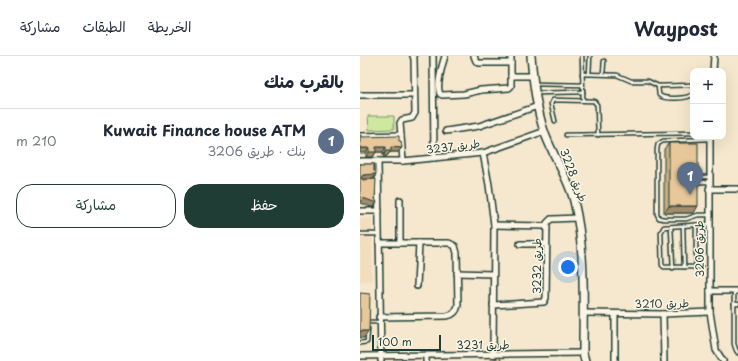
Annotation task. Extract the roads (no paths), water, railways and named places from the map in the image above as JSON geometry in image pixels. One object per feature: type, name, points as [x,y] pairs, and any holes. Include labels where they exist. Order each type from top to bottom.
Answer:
[{"type":"street","points":[[403,161],[400,122],[412,118],[414,115],[413,56]]},
{"type":"street","points":[[433,56],[434,158]]},
{"type":"street","points":[[445,56],[438,91],[441,95],[464,94],[481,90],[507,89],[511,86],[511,56]]},
{"type":"street","points":[[474,56],[476,61],[479,63],[511,63]]},
{"type":"street","name":"طريق 3228","points":[[531,56],[535,93],[544,131],[573,200],[577,218],[582,256],[583,353],[585,361]]},
{"type":"street","points":[[713,68],[714,56]]},
{"type":"street","points":[[511,76],[533,76]]},
{"type":"street","points":[[360,95],[413,95]]},
{"type":"street","points":[[446,131],[479,126],[538,106]]},
{"type":"street","name":"طريق 3237","points":[[360,161],[403,161],[482,153],[544,131]]},
{"type":"street","points":[[360,136],[401,135]]},
{"type":"street","name":"طريق 3206","points":[[710,140],[710,312],[716,350],[721,361]]},
{"type":"street","points":[[482,153],[489,185],[494,225],[494,354]]},
{"type":"street","points":[[378,161],[376,182],[379,211],[381,358]]},
{"type":"street","points":[[709,189],[738,189]]},
{"type":"street","points":[[400,200],[400,243]]},
{"type":"street","points":[[360,211],[379,211]]},
{"type":"street","name":"طريق 3232","points":[[493,305],[541,304],[545,301],[546,226],[548,221],[553,219],[577,218]]},
{"type":"street","name":"طريق 3232","points":[[494,225],[546,226]]},
{"type":"street","points":[[379,243],[454,244],[457,250],[458,273],[457,308],[453,314],[447,316],[380,319]]},
{"type":"street","points":[[417,286],[419,243]]},
{"type":"street","points":[[520,244],[546,244]]},
{"type":"street","points":[[458,273],[494,274]]},
{"type":"street","points":[[710,291],[736,291]]},
{"type":"street","name":"طريق 3210","points":[[583,313],[663,314],[710,312]]},
{"type":"street","points":[[615,314],[615,361]]},
{"type":"street","points":[[663,314],[664,361]]},
{"type":"street","name":"طريق 3228","points":[[581,361],[583,353]]},
{"type":"street","name":"طريق 3231","points":[[360,356],[381,358],[426,355],[583,353]]},
{"type":"street","points":[[536,361],[537,354]]},
{"type":"street","points":[[426,355],[426,361]]},
{"type":"lane","points":[[582,56],[583,100]]},
{"type":"lane","points":[[589,74],[590,56]]},
{"type":"lane","points":[[603,74],[604,61]]},
{"type":"lane","points":[[582,74],[620,76],[631,81],[648,81],[658,86],[690,85]]},
{"type":"lane","points":[[534,84],[582,84]]},
{"type":"lane","points":[[658,86],[659,95],[663,98],[688,98],[690,96]]},
{"type":"lane","points":[[535,93],[582,92]]},
{"type":"lane","points":[[555,121],[551,104],[552,101],[592,100],[596,103],[598,135]]},
{"type":"lane","points":[[566,135],[690,133]]},
{"type":"lane","points":[[690,139],[663,141],[658,144],[657,214],[662,219],[709,215]]},
{"type":"lane","points":[[698,177],[710,179]]},
{"type":"lane","points":[[698,182],[710,179]]},
{"type":"lane","points":[[700,267],[666,268],[662,265],[661,232],[664,227],[709,224]]},
{"type":"lane","points":[[696,225],[696,267]]},
{"type":"lane","points":[[683,226],[684,267]]},
{"type":"lane","points":[[671,227],[673,268]]},
{"type":"lane","points":[[360,234],[379,234]]},
{"type":"lane","points":[[736,291],[734,304],[734,344],[738,352]]},
{"type":"lane","points":[[360,343],[367,342],[368,314]]},
{"type":"lane","points":[[368,322],[380,319]]},
{"type":"place","name":"Kuwait Finance house ATM","points":[[690,195]]}]
